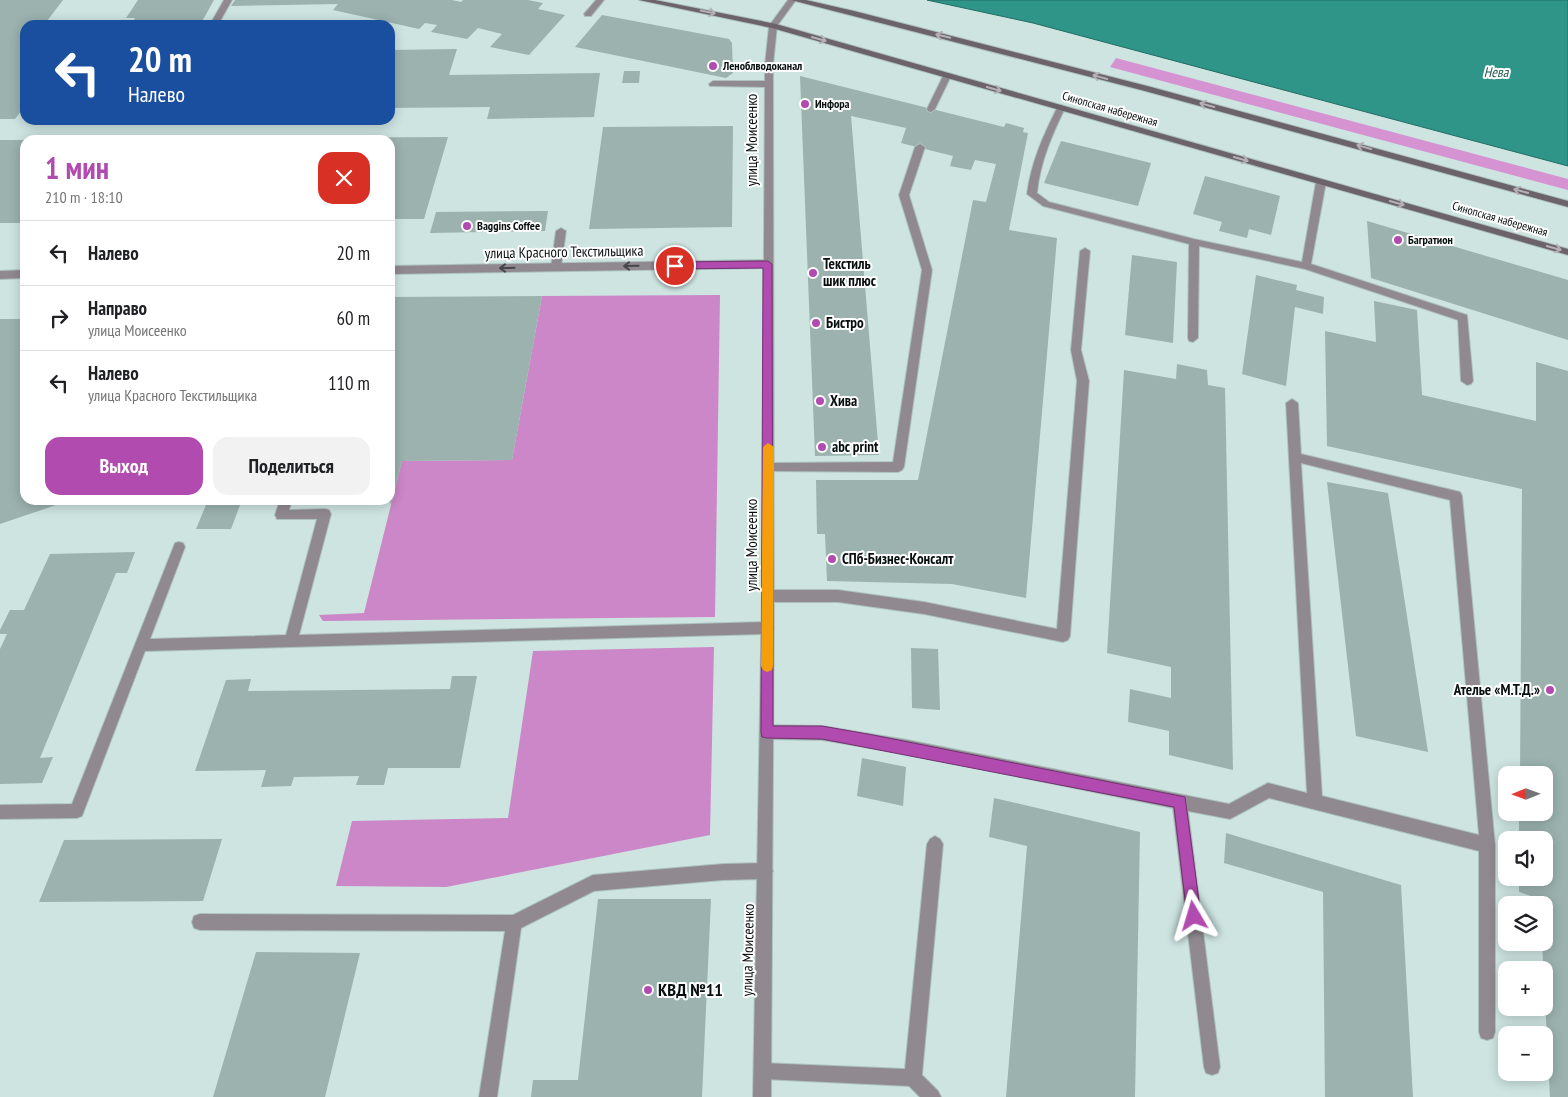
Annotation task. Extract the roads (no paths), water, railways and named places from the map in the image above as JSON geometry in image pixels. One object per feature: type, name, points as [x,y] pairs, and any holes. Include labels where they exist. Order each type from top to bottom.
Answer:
[{"type":"main road","name":"Синопская набережная","points":[[643,0],[773,26],[1568,252]]},
{"type":"main road","name":"Синопская набережная","points":[[794,0],[863,15],[1111,80],[1568,204]]},
{"type":"street","points":[[217,20],[228,0]]},
{"type":"street","points":[[588,14],[600,0]]},
{"type":"street","points":[[773,26],[794,0]]},
{"type":"street","name":"улица Моисеенко","points":[[762,1097],[768,628],[769,84],[773,26]]},
{"type":"street","points":[[931,109],[947,76]]},
{"type":"street","points":[[713,84],[769,84]]},
{"type":"street","points":[[1061,108],[1046,138],[1033,182],[1032,194],[1046,204],[1194,242],[1306,266],[1463,318],[1467,381]]},
{"type":"street","points":[[768,468],[898,467],[927,270],[904,194],[920,147]]},
{"type":"street","points":[[1306,266],[1321,182]]},
{"type":"street","points":[[556,267],[561,231]]},
{"type":"street","points":[[1193,338],[1194,242]]},
{"type":"street","points":[[768,596],[838,596],[924,608],[1063,636],[1083,381],[1076,350],[1085,251]]},
{"type":"street","name":"улица Красного Текстильщика","points":[[395,270],[768,264]]},
{"type":"street","points":[[0,275],[20,274]]},
{"type":"street","points":[[1292,403],[1315,802]]},
{"type":"street","points":[[1295,457],[1456,496],[1487,845],[1487,1032]]},
{"type":"street","points":[[284,505],[281,515],[325,514],[291,640]]},
{"type":"street","points":[[0,812],[76,810],[179,547]]},
{"type":"street","points":[[141,645],[768,628]]},
{"type":"street","points":[[767,732],[822,733],[898,745],[1230,812],[1268,790],[1487,845]]},
{"type":"street","points":[[1180,802],[1212,1067]]},
{"type":"street","points":[[913,1078],[935,844]]},
{"type":"street","points":[[200,922],[514,922],[593,883],[723,872],[765,871]]},
{"type":"street","points":[[488,1097],[514,922]]},
{"type":"street","points":[[763,1071],[913,1078],[932,1097]]},
{"type":"water","name":"Нева","points":[[927,0],[1568,0],[1568,166],[1033,23]]},
{"type":"place","name":"Леноблводоканал","points":[[713,66]]},
{"type":"place","name":"Инфора","points":[[805,104]]},
{"type":"place","name":"Baggins Coffee","points":[[467,226]]},
{"type":"place","name":"Багратион","points":[[1398,240]]},
{"type":"place","name":"Текстиль шик плюс","points":[[813,273]]},
{"type":"place","name":"Бистро","points":[[816,323]]},
{"type":"place","name":"Хива","points":[[820,401]]},
{"type":"place","name":"abc print","points":[[822,447]]},
{"type":"place","name":"СПб-Бизнес-Консалт","points":[[832,559]]},
{"type":"place","name":"Ателье «М.Т.Д.»","points":[[1550,690]]},
{"type":"place","name":"КВД №11","points":[[648,990]]}]
